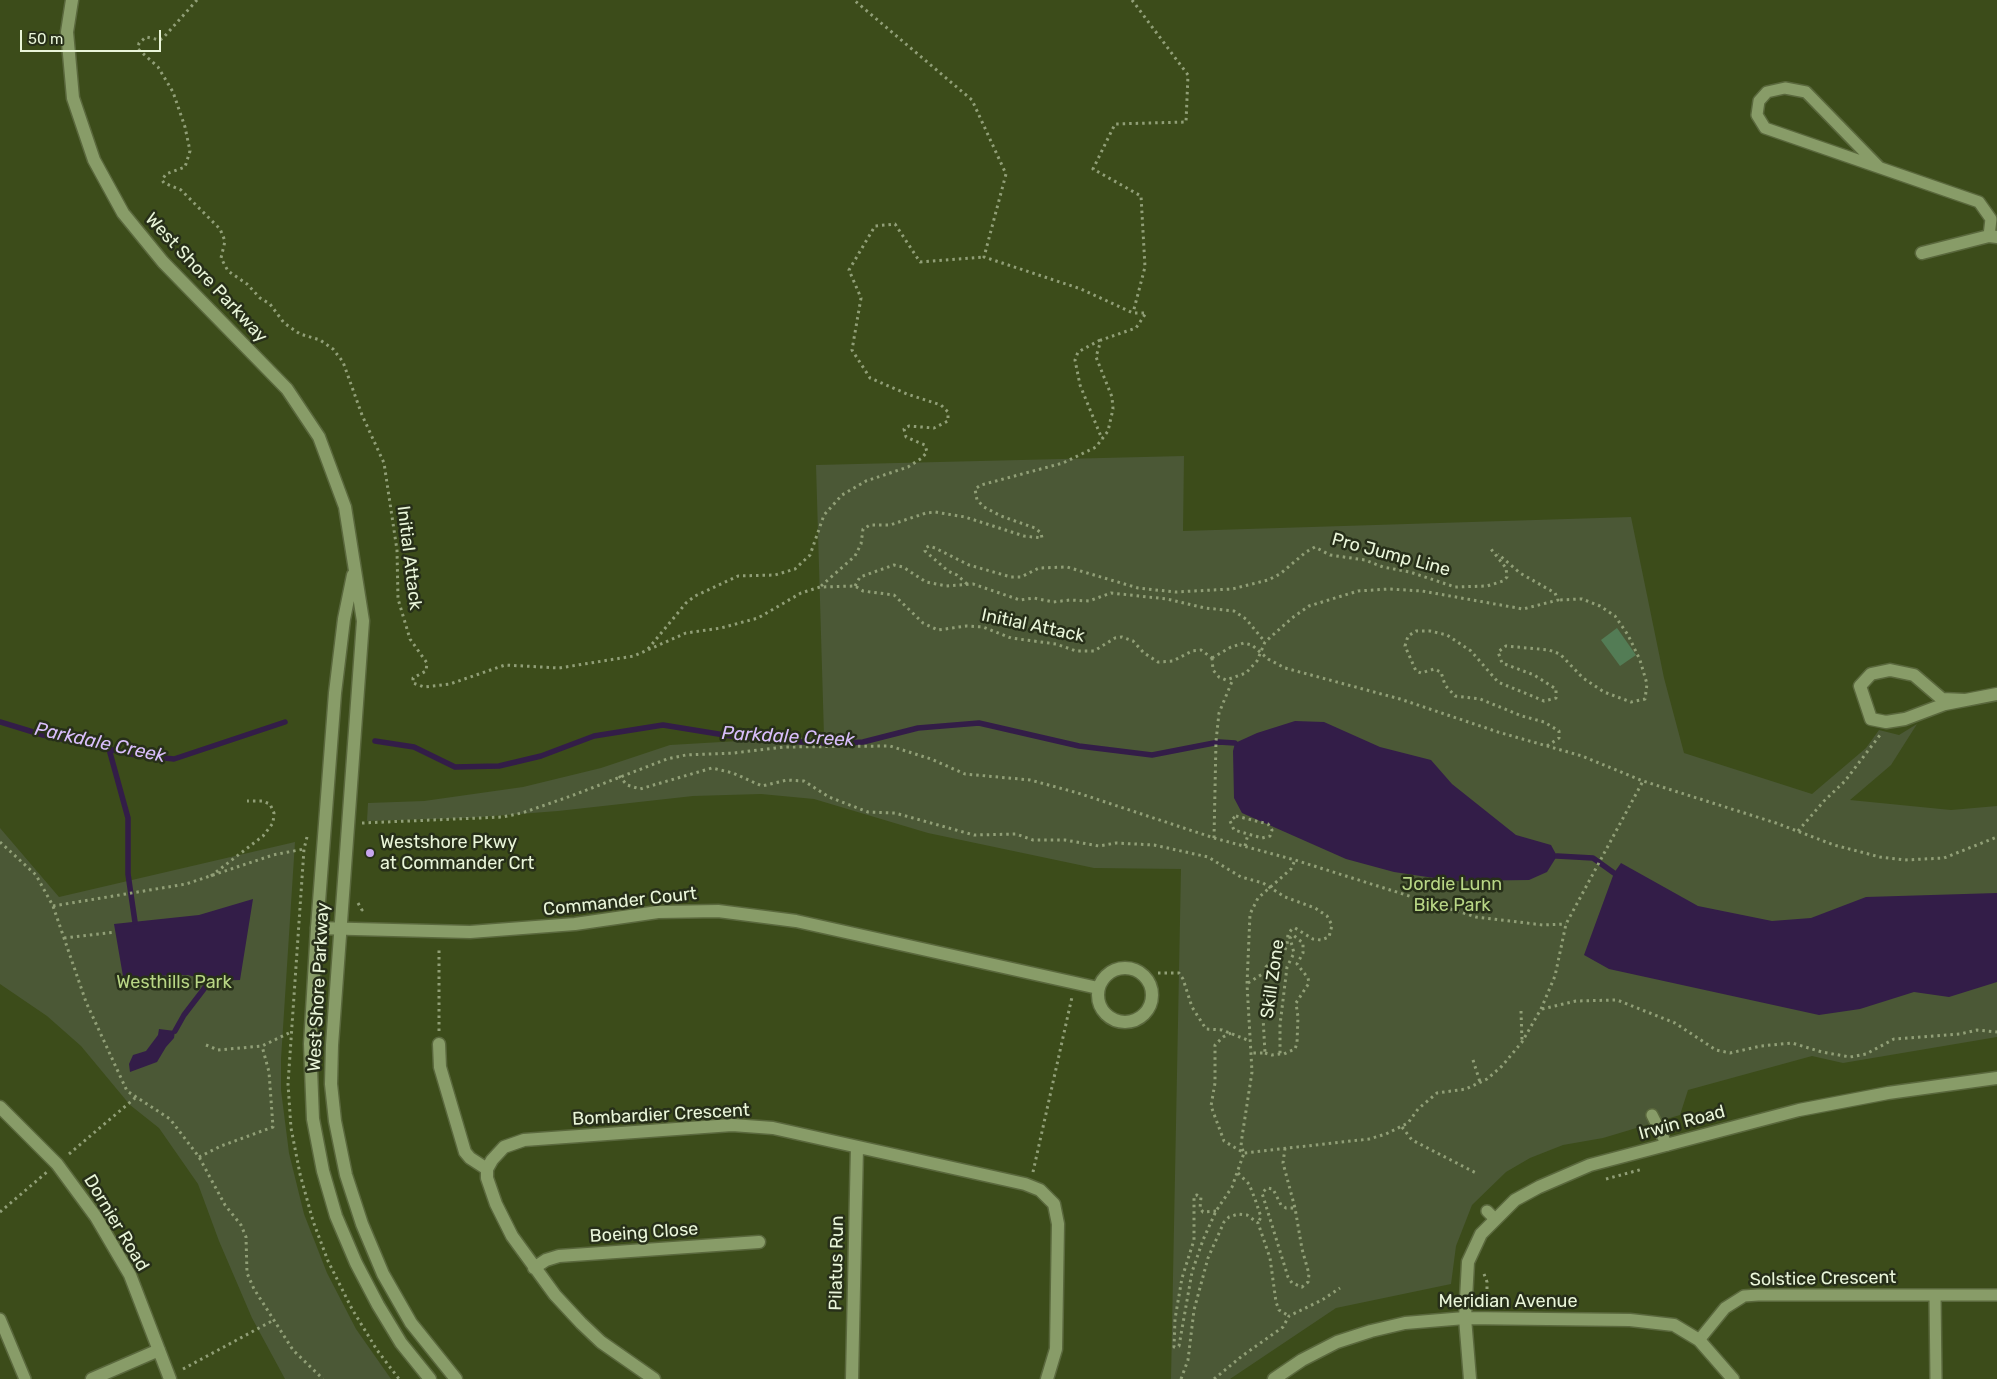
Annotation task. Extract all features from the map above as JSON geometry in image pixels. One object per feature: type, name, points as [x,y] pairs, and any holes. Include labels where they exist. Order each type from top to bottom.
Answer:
[{"type":"street","name":"West Shore Parkway","points":[[72,0],[67,32],[73,98],[94,160],[123,213],[163,262],[287,389],[319,437],[345,507],[363,621],[339,929],[331,1084],[335,1121],[346,1174],[362,1224],[383,1274],[411,1323],[456,1379]]},
{"type":"street","points":[[1922,252],[1993,236]]},
{"type":"street","name":"West Shore Parkway","points":[[355,567],[344,619],[335,693],[317,928],[310,1044],[310,1082],[313,1118],[323,1171],[336,1216],[356,1262],[378,1305],[401,1343],[430,1379]]},
{"type":"street","points":[[1965,700],[1942,699],[1914,675],[1890,670],[1872,674],[1860,686],[1870,719],[1890,722],[1965,700],[1994,695]]},
{"type":"street","name":"Commander Court","points":[[317,928],[470,932],[575,924],[658,912],[718,911],[796,921],[1098,988]]},
{"type":"street","points":[[1128,967],[1141,972],[1150,982],[1153,995],[1150,1008],[1141,1018],[1128,1023],[1115,1021],[1104,1013],[1098,1002],[1098,988],[1104,976],[1115,969],[1128,967]]},
{"type":"street","points":[[439,1039],[440,1067],[465,1152],[470,1158],[487,1169],[489,1188],[512,1236],[555,1295],[602,1342],[654,1379]]},
{"type":"street","name":"Irwin Road","points":[[1470,1379],[1464,1318],[1468,1262],[1491,1215],[1515,1200],[1539,1187],[1590,1166],[1800,1110],[1888,1093],[1997,1078]]},
{"type":"street","name":"Dornier Road","points":[[0,1107],[57,1164],[96,1216],[130,1275],[159,1350],[173,1376]]},
{"type":"street","name":"Bombardier Crescent","points":[[487,1169],[492,1160],[504,1147],[524,1140],[732,1125],[773,1128],[1025,1184],[1048,1196],[1054,1204],[1058,1224],[1056,1349],[1047,1379]]},
{"type":"street","name":"Pilatus Run","points":[[852,1379],[857,1147]]},
{"type":"street","name":"Boeing Close","points":[[534,1268],[546,1260],[559,1256],[759,1242]]},
{"type":"street","name":"Meridian Avenue","points":[[1274,1379],[1302,1360],[1337,1342],[1371,1331],[1415,1322],[1464,1318],[1658,1322],[1674,1325],[1699,1340],[1728,1377]]},
{"type":"street","points":[[92,1379],[159,1350]]},
{"type":"lane","points":[[1879,167],[1806,92],[1785,88],[1767,92],[1759,101],[1758,115],[1765,128],[1979,202],[1991,219],[1993,236]]},
{"type":"lane","points":[[1652,1115],[1667,1145]]},
{"type":"lane","name":"Solstice Crescent","points":[[1699,1340],[1725,1308],[1744,1296],[1758,1294],[1997,1296]]},
{"type":"lane","points":[[1935,1295],[1936,1379]]},
{"type":"lane","points":[[0,1319],[25,1379]]},
{"type":"path","name":"Initial Attack","points":[[197,0],[163,38],[160,40],[146,37],[139,42],[138,49],[158,67],[173,92],[185,127],[190,151],[186,167],[166,174],[162,180],[164,183],[180,190],[220,229],[225,241],[221,258],[228,271],[247,284],[260,298],[270,304],[284,323],[300,334],[320,340],[333,350],[343,362],[362,415],[384,463],[397,550],[398,599],[410,639],[427,663],[426,671],[413,678],[413,683],[424,687],[435,686],[465,680],[505,665],[560,668],[634,656],[686,633],[722,628],[758,618],[801,593],[820,587],[856,586],[864,591],[894,595],[923,623],[938,630],[966,626],[983,627],[1011,638],[1056,644],[1081,652],[1094,651],[1115,638],[1122,637],[1133,641],[1144,653],[1158,662],[1173,661],[1192,651],[1201,650],[1212,658]]},
{"type":"path","points":[[854,0],[972,100],[1006,174],[984,257]]},
{"type":"path","points":[[1132,0],[1188,75],[1186,122],[1115,124],[1093,168],[1141,196],[1146,267],[1133,313]]},
{"type":"path","points":[[646,651],[686,603],[695,596],[738,576],[774,575],[795,569],[810,555],[824,515],[842,495],[866,481],[908,467],[928,452],[926,445],[906,436],[904,429],[909,426],[934,428],[948,421],[948,412],[941,405],[907,394],[870,378],[852,350],[861,298],[849,270],[875,226],[895,224],[920,262],[984,257],[1081,289],[1133,313],[1146,313],[1139,326],[1079,350],[1075,360],[1080,385],[1103,440]]},
{"type":"path","points":[[820,587],[851,560],[857,552],[863,529],[870,525],[890,525],[926,513],[942,513],[965,517],[1019,535],[1040,539],[1042,536],[1039,530],[984,507],[977,500],[975,489],[981,485],[1064,463],[1090,451],[1103,440],[1110,427],[1113,409],[1112,397],[1096,358],[1101,340]]},
{"type":"path","name":"Pro Jump Line","points":[[966,584],[957,575],[948,572],[925,548],[929,546],[969,565],[1011,577],[1021,577],[1039,568],[1067,567],[1138,588],[1175,592],[1232,589],[1268,580],[1280,574],[1306,552],[1315,547],[1330,555],[1365,560],[1383,567],[1410,572],[1455,587],[1487,586],[1503,581],[1508,574],[1505,565],[1491,549],[1520,573],[1555,593],[1558,600]]},
{"type":"path","points":[[856,586],[860,576],[894,564],[933,584],[946,586],[980,585],[1024,600],[1034,598],[1053,602],[1070,600],[1089,601],[1108,593],[1174,600],[1209,609],[1229,609],[1242,615],[1265,642]]},
{"type":"path","points":[[1546,746],[1559,738],[1559,731],[1544,722],[1522,716],[1480,698],[1455,696],[1445,685],[1440,672],[1434,670],[1422,673],[1416,671],[1405,646],[1410,634],[1416,632],[1430,630],[1448,635],[1471,651],[1498,682],[1544,701],[1556,698],[1556,689],[1534,675],[1502,663],[1498,652],[1506,646],[1548,650],[1560,654],[1583,678],[1604,692],[1631,702],[1645,699],[1647,684],[1640,660],[1628,635],[1615,616],[1600,606],[1582,599],[1558,600],[1523,609],[1422,592],[1389,589],[1358,591],[1309,606],[1265,642],[1260,652],[1253,668],[1233,678],[1226,680],[1219,677],[1213,670],[1212,658],[1223,650],[1244,643],[1252,645],[1260,652],[1285,668],[1400,699],[1546,746],[1582,756],[1643,781],[1843,847],[1880,857],[1906,860],[1944,858],[1997,837]]},
{"type":"path","points":[[1214,838],[1216,741],[1219,713],[1233,678]]},
{"type":"path","points":[[1798,832],[1860,764],[1890,722]]},
{"type":"path","points":[[361,823],[502,817],[539,807],[619,776],[668,759],[686,755],[734,753],[784,747],[890,746],[931,759],[965,774],[1002,776],[1056,787],[1214,838],[1295,860],[1476,917],[1543,925],[1566,924]]},
{"type":"path","points":[[619,776],[627,785],[636,789],[712,768],[733,773],[762,786],[787,780],[799,780],[813,785],[829,797],[868,812],[895,813],[980,836],[1016,834],[1033,840],[1065,840],[1100,846],[1116,843],[1154,845],[1208,857],[1241,877],[1270,886],[1285,897],[1315,908],[1327,916],[1332,929],[1330,937],[1321,940],[1313,939],[1295,928],[1292,929],[1288,934],[1284,952],[1266,967],[1264,973],[1265,1053]]},
{"type":"path","points":[[1231,1033],[1222,1037],[1215,1045],[1215,1083],[1211,1106],[1224,1141],[1244,1153],[1369,1139],[1408,1123],[1430,1098],[1437,1093],[1466,1088],[1480,1082],[1502,1066],[1522,1042],[1541,1009],[1555,976],[1566,924],[1643,781]]},
{"type":"path","points":[[209,878],[262,836],[273,823],[274,813],[270,804],[262,801],[246,801]]},
{"type":"path","points":[[1236,816],[1254,819],[1270,825],[1272,830],[1270,836],[1266,838],[1248,834],[1232,828],[1231,819],[1236,816]]},
{"type":"path","points":[[1245,846],[1248,834]]},
{"type":"path","points":[[0,842],[36,875],[53,906],[86,1002],[127,1091],[135,1098],[161,1111],[170,1119],[199,1157],[225,1205],[242,1225],[246,1237],[247,1273],[272,1321],[293,1350],[323,1379]]},
{"type":"path","points":[[53,906],[148,891],[209,878],[273,855],[304,849],[300,910]]},
{"type":"path","points":[[1216,1211],[1203,1212],[1200,1208],[1201,1197],[1194,1196],[1194,1240],[1182,1278],[1174,1319],[1174,1347],[1179,1346],[1192,1272],[1216,1211],[1238,1173],[1244,1153],[1241,1146],[1242,1136],[1252,1084],[1247,984],[1250,914],[1258,898],[1291,869],[1295,860]]},
{"type":"path","points":[[64,938],[115,932]]},
{"type":"path","name":"Skill Zone","points":[[1294,935],[1303,943],[1303,953],[1297,964],[1308,978],[1309,983],[1296,1003],[1298,1028],[1295,1049],[1280,1054],[1279,1033],[1286,970],[1294,956],[1290,938],[1294,935]]},
{"type":"path","points":[[439,1039],[440,950]]},
{"type":"path","points":[[1158,973],[1179,973],[1183,979],[1192,1007],[1206,1029],[1231,1033],[1250,1041]]},
{"type":"path","points":[[1247,984],[1264,973]]},
{"type":"path","points":[[1032,1175],[1073,992]]},
{"type":"path","points":[[1541,1009],[1576,1001],[1617,1000],[1674,1023],[1716,1050],[1730,1053],[1761,1046],[1792,1043],[1840,1056],[1858,1056],[1873,1051],[1894,1040],[1960,1034],[1976,1030],[1997,1032]]},
{"type":"path","points":[[1521,1011],[1522,1042]]},
{"type":"path","points":[[206,1045],[218,1050],[262,1046],[292,1032]]},
{"type":"path","points":[[199,1157],[221,1146],[273,1127],[270,1077],[262,1046]]},
{"type":"path","points":[[1251,1053],[1280,1054]]},
{"type":"path","points":[[1473,1060],[1480,1082]]},
{"type":"path","points":[[64,1158],[135,1098]]},
{"type":"path","points":[[1402,1127],[1412,1140],[1478,1174]]},
{"type":"path","points":[[1285,1148],[1284,1162],[1296,1208],[1302,1249],[1310,1277],[1308,1282],[1302,1287],[1290,1281],[1262,1193],[1268,1188],[1273,1189],[1281,1205],[1296,1208]]},
{"type":"path","points":[[1598,1180],[1620,1177],[1646,1168]]},
{"type":"path","points":[[0,1212],[51,1169]]},
{"type":"path","points":[[1238,1173],[1249,1184],[1261,1218],[1258,1223]]},
{"type":"path","points":[[1181,1379],[1181,1374],[1188,1360],[1192,1317],[1208,1258],[1224,1222],[1233,1215],[1242,1214],[1252,1217],[1258,1223],[1270,1258],[1275,1297],[1279,1310],[1289,1316]]},
{"type":"path","points":[[1483,1267],[1487,1292]]},
{"type":"path","points":[[1214,1379],[1242,1356],[1283,1327],[1289,1316],[1322,1300],[1340,1288]]},
{"type":"path","points":[[173,1376],[272,1321]]},
{"type":"green space","name":"Jordie Lunn Bike Park","points":[[1184,456],[1183,531],[1631,517],[1664,678],[1684,753],[1812,794],[1866,748],[1879,730],[1899,735],[1917,724],[1891,765],[1850,800],[1951,810],[1997,806],[1997,1037],[1843,1063],[1812,1056],[1688,1090],[1680,1115],[1603,1138],[1563,1145],[1530,1158],[1506,1172],[1472,1205],[1456,1246],[1451,1284],[1336,1308],[1230,1379],[1171,1379],[1181,869],[1094,868],[928,833],[814,799],[761,794],[693,796],[558,811],[468,818],[367,821],[368,803],[424,801],[523,787],[601,768],[670,745],[824,736],[816,465]]},
{"type":"green space","name":"Westhills Park","points":[[0,828],[59,897],[295,842],[281,1059],[281,1090],[289,1153],[304,1214],[327,1273],[356,1329],[391,1379],[285,1379],[252,1318],[219,1241],[198,1184],[159,1128],[130,1105],[81,1046],[47,1016],[0,984]]},
{"type":"shaded area","points":[[1295,721],[1324,722],[1380,747],[1431,760],[1452,784],[1516,835],[1551,845],[1557,856],[1547,872],[1529,880],[1454,881],[1394,872],[1346,859],[1242,813],[1234,798],[1233,751],[1235,743],[1257,733]]},
{"type":"shaded area","points":[[1621,863],[1698,906],[1772,921],[1811,918],[1866,897],[1997,893],[1997,982],[1949,997],[1914,992],[1860,1009],[1819,1015],[1609,969],[1584,955],[1614,873]]},
{"type":"shaded area","points":[[253,899],[240,980],[210,981],[188,975],[152,976],[124,982],[114,924],[199,915]]},
{"type":"shaded area","points":[[159,1029],[175,1031],[174,1038],[157,1062],[130,1072],[129,1064],[133,1055],[146,1051],[158,1035]]},
{"type":"building","points":[[1617,628],[1636,655],[1620,666],[1601,640]]},
{"type":"waterway","name":"Parkdale Creek","points":[[0,722],[43,735],[136,755],[174,759],[285,722]]},
{"type":"waterway","name":"Parkdale Creek","points":[[375,741],[414,747],[455,767],[499,766],[541,756],[594,736],[663,725],[743,738],[833,744],[863,742],[918,728],[979,723],[1079,746],[1152,755],[1219,742],[1235,743]]},
{"type":"waterway","points":[[109,749],[128,818],[128,874],[135,922]]},
{"type":"waterway","name":"Parkdale Creek","points":[[1557,856],[1593,858],[1614,873]]},
{"type":"waterway","points":[[175,1031],[184,1015],[210,981]]},
{"type":"place","name":"Westshore Pkwy at Commander Crt","points":[[370,853]]}]
